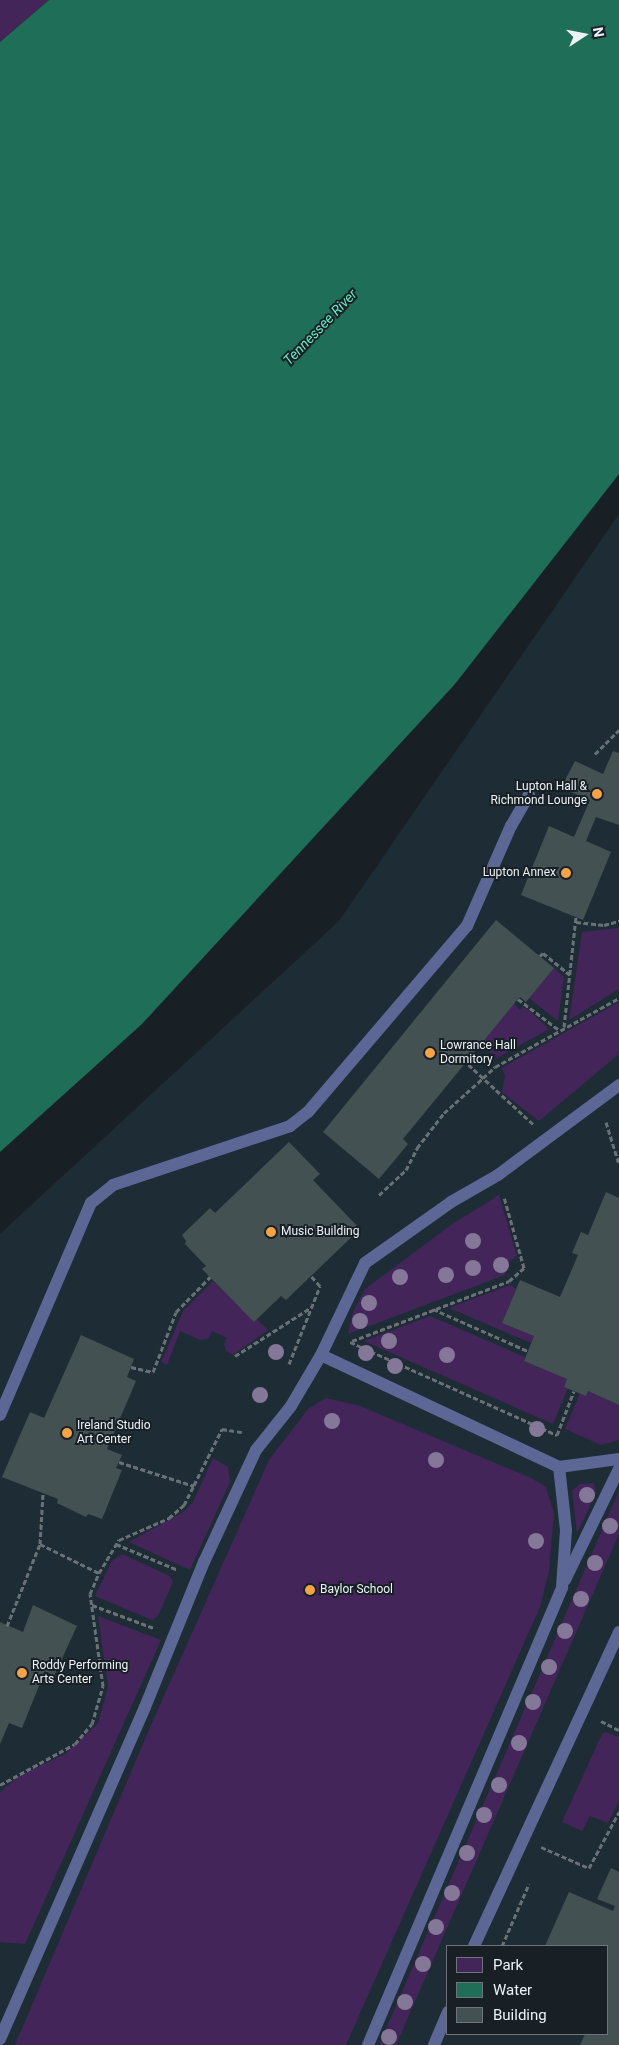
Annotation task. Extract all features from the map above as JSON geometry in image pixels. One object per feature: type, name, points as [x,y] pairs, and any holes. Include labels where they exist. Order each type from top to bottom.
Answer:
[{"type":"lane","points":[[0,1414],[91,1203],[113,1185],[290,1126],[308,1112],[467,926],[511,826],[528,795]]},
{"type":"lane","points":[[0,2039],[145,1707],[212,1545],[256,1450],[291,1406],[321,1355],[365,1263],[451,1202],[498,1175],[600,1102],[619,1085]]},
{"type":"lane","points":[[321,1355],[559,1467],[619,1459]]},
{"type":"lane","points":[[559,1467],[566,1530],[562,1587]]},
{"type":"lane","points":[[368,2045],[562,1587],[619,1469]]},
{"type":"lane","points":[[474,1945],[619,1632]]},
{"type":"lane","points":[[434,2045],[446,2017]]},
{"type":"path","points":[[595,754],[619,730]]},
{"type":"path","points":[[564,1027],[576,917]]},
{"type":"path","points":[[576,922],[604,926],[619,921]]},
{"type":"path","points":[[540,956],[543,954],[570,976]]},
{"type":"path","points":[[379,1195],[406,1170],[417,1148],[444,1113],[495,1067],[619,998]]},
{"type":"path","points":[[518,999],[559,1030]]},
{"type":"path","points":[[466,1062],[548,1138]]},
{"type":"path","points":[[600,1102],[619,1164]]},
{"type":"path","points":[[498,1175],[524,1268],[509,1281],[350,1342],[557,1435],[574,1391]]},
{"type":"path","points":[[286,1371],[320,1286],[311,1276]]},
{"type":"path","points":[[131,1367],[153,1372],[176,1312],[210,1277]]},
{"type":"path","points":[[235,1356],[312,1306]]},
{"type":"path","points":[[432,1309],[528,1351]]},
{"type":"path","points":[[0,1785],[75,1744],[92,1724],[104,1686],[90,1594],[99,1573],[116,1544],[169,1518],[184,1505],[222,1429],[243,1432],[248,1427]]},
{"type":"path","points":[[119,1462],[194,1486]]},
{"type":"path","points":[[6,1626],[40,1544],[43,1493]]},
{"type":"path","points":[[40,1544],[99,1573]]},
{"type":"path","points":[[116,1544],[182,1572]]},
{"type":"path","points":[[92,1604],[158,1630]]},
{"type":"path","points":[[522,1839],[589,1868],[619,1812]]},
{"type":"shaded area","name":"Baylor School","points":[[619,514],[619,2045],[0,2045],[0,1234],[339,921]]},
{"type":"green space","points":[[0,0],[49,0],[0,42]]},
{"type":"green space","points":[[619,928],[619,989],[569,1020],[582,932]]},
{"type":"green space","points":[[554,968],[564,977],[558,1021],[529,998]]},
{"type":"green space","points":[[619,1002],[619,1054],[539,1121],[502,1092],[505,1076],[502,1068]]},
{"type":"green space","points":[[514,1004],[520,1010],[523,1007],[530,1011],[549,1029],[497,1058],[480,1044]]},
{"type":"green space","points":[[499,1195],[517,1256],[507,1263],[505,1275],[348,1334],[353,1312],[365,1289],[451,1225]]},
{"type":"green space","points":[[213,1281],[254,1321],[256,1319],[268,1330],[233,1355],[226,1351],[224,1344],[227,1338],[212,1331],[208,1339],[200,1340],[180,1331],[167,1365],[161,1362],[183,1311]]},
{"type":"green space","points":[[510,1285],[516,1289],[502,1323],[534,1336],[531,1343],[449,1308]]},
{"type":"green space","points":[[430,1316],[525,1357],[524,1361],[567,1379],[564,1386],[568,1388],[553,1424],[364,1341]]},
{"type":"green space","points":[[588,1391],[619,1405],[619,1440],[601,1445],[565,1429],[580,1393]]},
{"type":"green space","points":[[326,1398],[360,1406],[531,1478],[546,1487],[554,1514],[549,1571],[540,1607],[346,2045],[15,2045],[151,1725],[269,1460],[308,1409]]},
{"type":"green space","points":[[213,1458],[228,1467],[230,1482],[190,1570],[129,1542],[185,1511],[193,1502]]},
{"type":"green space","points":[[594,1483],[596,1494],[577,1533],[572,1490],[580,1484]]},
{"type":"green space","points":[[619,1491],[619,1534],[396,2045],[379,2045]]},
{"type":"green space","points":[[122,1554],[170,1576],[173,1582],[158,1616],[152,1620],[95,1596],[112,1561]]},
{"type":"green space","points":[[98,1616],[161,1640],[25,1944],[0,1942],[0,1792],[19,1776],[65,1754],[98,1723],[108,1687]]},
{"type":"green space","points":[[606,1732],[619,1737],[619,1801],[608,1823],[590,1816],[582,1831],[562,1822],[602,1734]]},
{"type":"water","name":"Tennessee River","points":[[49,0],[619,0],[619,474],[455,684],[142,1024],[0,1152],[0,42]]},
{"type":"building","name":"Lupton Annex","points":[[613,751],[619,753],[619,825],[596,817],[586,841],[611,852],[583,920],[521,895],[549,826],[574,837],[590,800],[561,788],[575,761],[603,774]]},
{"type":"building","name":"Lowrance Hall Dormitory","points":[[496,920],[554,968],[526,1002],[520,997],[518,999],[403,1139],[408,1144],[379,1179],[323,1132]]},
{"type":"building","name":"Music Building","points":[[289,1142],[320,1174],[313,1180],[360,1229],[286,1300],[281,1296],[254,1322],[202,1269],[206,1266],[185,1244],[186,1241],[182,1235],[210,1208],[215,1213]]},
{"type":"building","points":[[606,1192],[619,1198],[619,1405],[588,1391],[586,1396],[564,1387],[567,1379],[524,1361],[534,1336],[502,1323],[520,1280],[560,1297],[578,1255],[572,1253],[581,1232],[588,1235]]},
{"type":"building","name":"Ireland Studio Art Center","points":[[81,1335],[134,1359],[127,1377],[136,1381],[107,1449],[122,1455],[116,1468],[122,1470],[102,1519],[88,1514],[86,1517],[57,1503],[58,1499],[2,1477],[30,1412],[44,1418]]},
{"type":"building","name":"Roddy Performing Arts Center","points":[[33,1605],[77,1626],[54,1676],[45,1671],[22,1728],[9,1723],[0,1744],[0,1622],[23,1632]]},
{"type":"building","points":[[611,1868],[619,1872],[619,2045],[580,2045],[585,2035],[609,2035],[609,1945],[545,1945],[569,1892],[613,1911],[615,1906],[597,1899]]},
{"type":"place","name":"Lupton Hall & Richmond Lounge","points":[[597,794]]},
{"type":"place","name":"Lupton Annex","points":[[566,873]]},
{"type":"place","name":"Lowrance Hall Dormitory","points":[[430,1053]]},
{"type":"place","name":"Music Building","points":[[271,1232]]},
{"type":"place","name":"Ireland Studio Art Center","points":[[67,1433]]},
{"type":"place","name":"Baylor School","points":[[310,1590]]},
{"type":"place","name":"Roddy Performing Arts Center","points":[[22,1673]]}]
